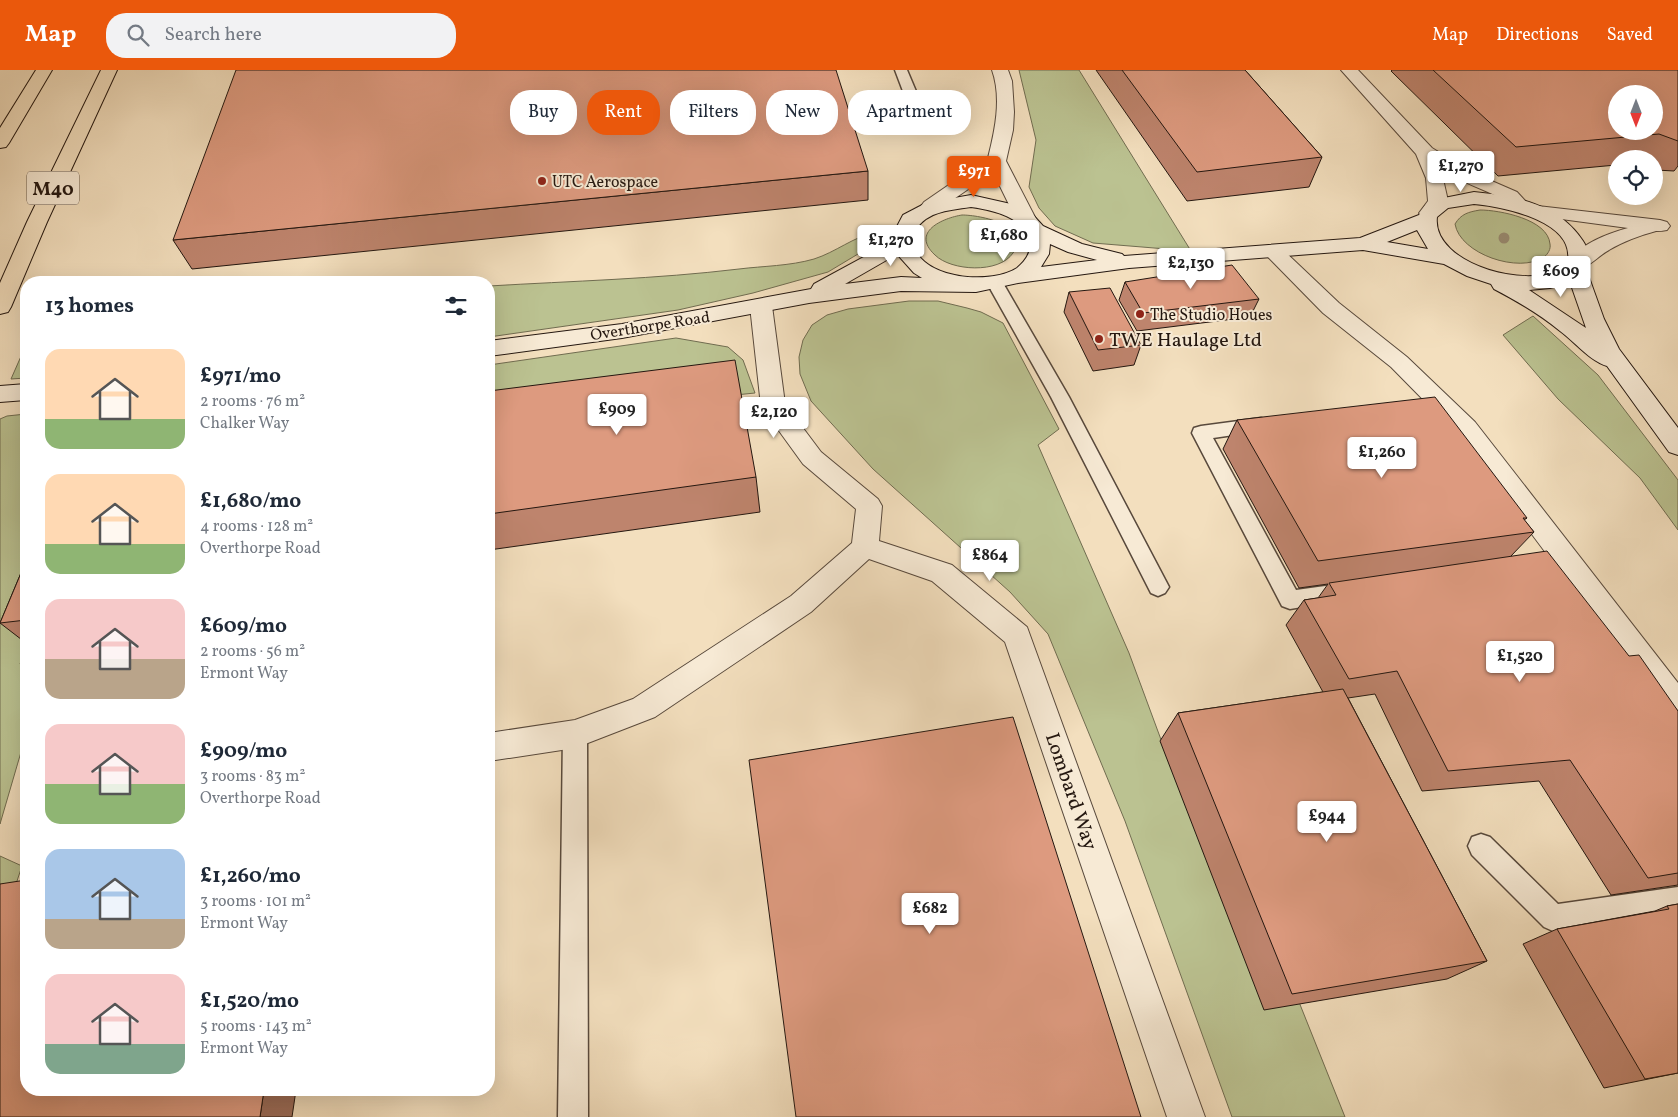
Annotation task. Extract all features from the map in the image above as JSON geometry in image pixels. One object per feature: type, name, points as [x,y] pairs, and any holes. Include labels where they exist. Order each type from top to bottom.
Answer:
[{"type":"highway","points":[[0,143],[44,70]]},
{"type":"highway","name":"M40","points":[[0,307],[41,213],[109,70]]},
{"type":"street","points":[[1000,70],[1004,81],[1006,112],[997,162],[1040,243],[1039,256],[1031,267],[1017,276]]},
{"type":"street","points":[[1349,70],[1425,152],[1464,176],[1510,196],[1525,208],[1548,218],[1574,240],[1579,251],[1577,266],[1592,316],[1623,372],[1678,446]]},
{"type":"street","points":[[1425,152],[1435,178],[1438,201],[1428,216],[1426,228],[1430,239],[1460,264],[1517,292],[1540,306],[1595,347],[1623,372]]},
{"type":"street","points":[[997,162],[915,215],[904,226],[901,239],[904,252],[914,265],[931,276],[952,282],[986,284],[1017,276],[1128,262],[1363,244],[1460,264],[1502,280],[1519,283],[1543,283],[1563,278],[1594,248],[1605,242],[1626,234],[1669,225]]},
{"type":"street","points":[[1363,244],[1428,216],[1440,205],[1455,200],[1482,199],[1525,208],[1669,225]]},
{"type":"street","points":[[931,206],[950,202],[984,203],[1010,210],[1031,225],[1075,248],[1128,262]]},
{"type":"street","name":"Overthorpe Road","points":[[809,296],[878,257],[901,239]]},
{"type":"street","points":[[1274,252],[1331,308],[1398,362],[1430,403],[1466,428],[1558,562],[1678,706]]},
{"type":"street","name":"Overthorpe Road","points":[[495,348],[622,331],[809,296],[901,284],[986,284]]},
{"type":"street","points":[[495,746],[575,734],[644,708],[801,604],[865,547],[870,506],[812,458],[773,406],[761,306]]},
{"type":"street","points":[[0,394],[20,392]]},
{"type":"street","name":"Lombard Way","points":[[865,547],[942,573],[1018,635],[1186,1117]]},
{"type":"lane","points":[[901,70],[909,90]]},
{"type":"lane","points":[[986,284],[1060,397],[1158,587]]},
{"type":"lane","points":[[1277,423],[1201,433],[1290,600],[1366,589]]},
{"type":"lane","points":[[573,1117],[575,734]]},
{"type":"lane","points":[[1481,846],[1553,918],[1678,900]]},
{"type":"green space","points":[[1019,70],[1079,70],[1191,251],[1093,243],[1055,226],[1039,208],[1029,187],[1036,140]]},
{"type":"green space","points":[[1480,210],[1510,214],[1532,222],[1547,235],[1550,250],[1544,257],[1533,262],[1520,263],[1506,262],[1479,252],[1459,235],[1455,224],[1465,214]]},
{"type":"green space","points":[[962,215],[991,220],[1010,229],[1016,235],[1017,243],[1013,253],[1006,260],[997,264],[975,268],[952,264],[935,255],[928,247],[926,239],[928,233],[946,219]]},
{"type":"green space","points":[[876,232],[873,245],[828,272],[753,293],[678,310],[495,336],[495,286],[645,277],[786,264],[814,259]]},
{"type":"green space","points":[[909,301],[938,301],[981,312],[1003,323],[1059,429],[1038,445],[1129,653],[1180,791],[1293,987],[1345,1117],[1232,1117],[1125,821],[1048,634],[1010,592],[873,469],[811,401],[800,374],[799,357],[803,340],[812,325],[827,315],[848,309]]},
{"type":"green space","points":[[1533,316],[1598,375],[1678,480],[1678,530],[1640,478],[1558,399],[1503,335]]},
{"type":"green space","points":[[676,338],[728,347],[743,360],[755,393],[495,419],[495,364]]},
{"type":"green space","points":[[20,359],[20,378],[11,379]]},
{"type":"green space","points":[[20,415],[20,756],[0,824],[0,419]]},
{"type":"green space","points":[[0,856],[20,865],[20,872],[0,932]]},
{"type":"building","name":"UTC Aerospace","points":[[236,70],[836,70],[848,108],[848,135],[857,135],[868,171],[173,240]]},
{"type":"building","points":[[1122,70],[1245,70],[1322,157],[1197,172]]},
{"type":"building","points":[[1433,70],[1678,70],[1678,141],[1663,135],[1663,85],[1608,85],[1608,139],[1516,147]]},
{"type":"building","points":[[1232,265],[1259,299],[1143,313],[1125,282]]},
{"type":"building","points":[[1110,288],[1141,345],[1098,350],[1069,292]]},
{"type":"building","points":[[735,360],[756,477],[495,513],[495,390]]},
{"type":"building","points":[[1435,397],[1527,518],[1523,518],[1534,532],[1318,561],[1237,420]]},
{"type":"building","points":[[1547,551],[1629,656],[1639,655],[1678,711],[1678,873],[1648,878],[1570,760],[1448,771],[1397,671],[1349,679],[1304,600],[1336,595],[1329,583]]},
{"type":"building","points":[[20,575],[20,621],[0,623]]},
{"type":"building","points":[[1343,689],[1487,961],[1292,994],[1178,713]]},
{"type":"building","points":[[1013,717],[1141,1117],[796,1117],[749,760]]},
{"type":"building","points":[[20,881],[20,1096],[263,1096],[260,1117],[0,1117],[0,884]]},
{"type":"building","points":[[1678,904],[1678,1073],[1645,1079],[1557,929],[1669,909],[1667,906]]},
{"type":"place","name":"UTC Aerospace","points":[[542,181]]},
{"type":"place","name":"The Studio Houes","points":[[1140,314]]},
{"type":"place","name":"TWE Haulage Ltd","points":[[1099,339]]}]
